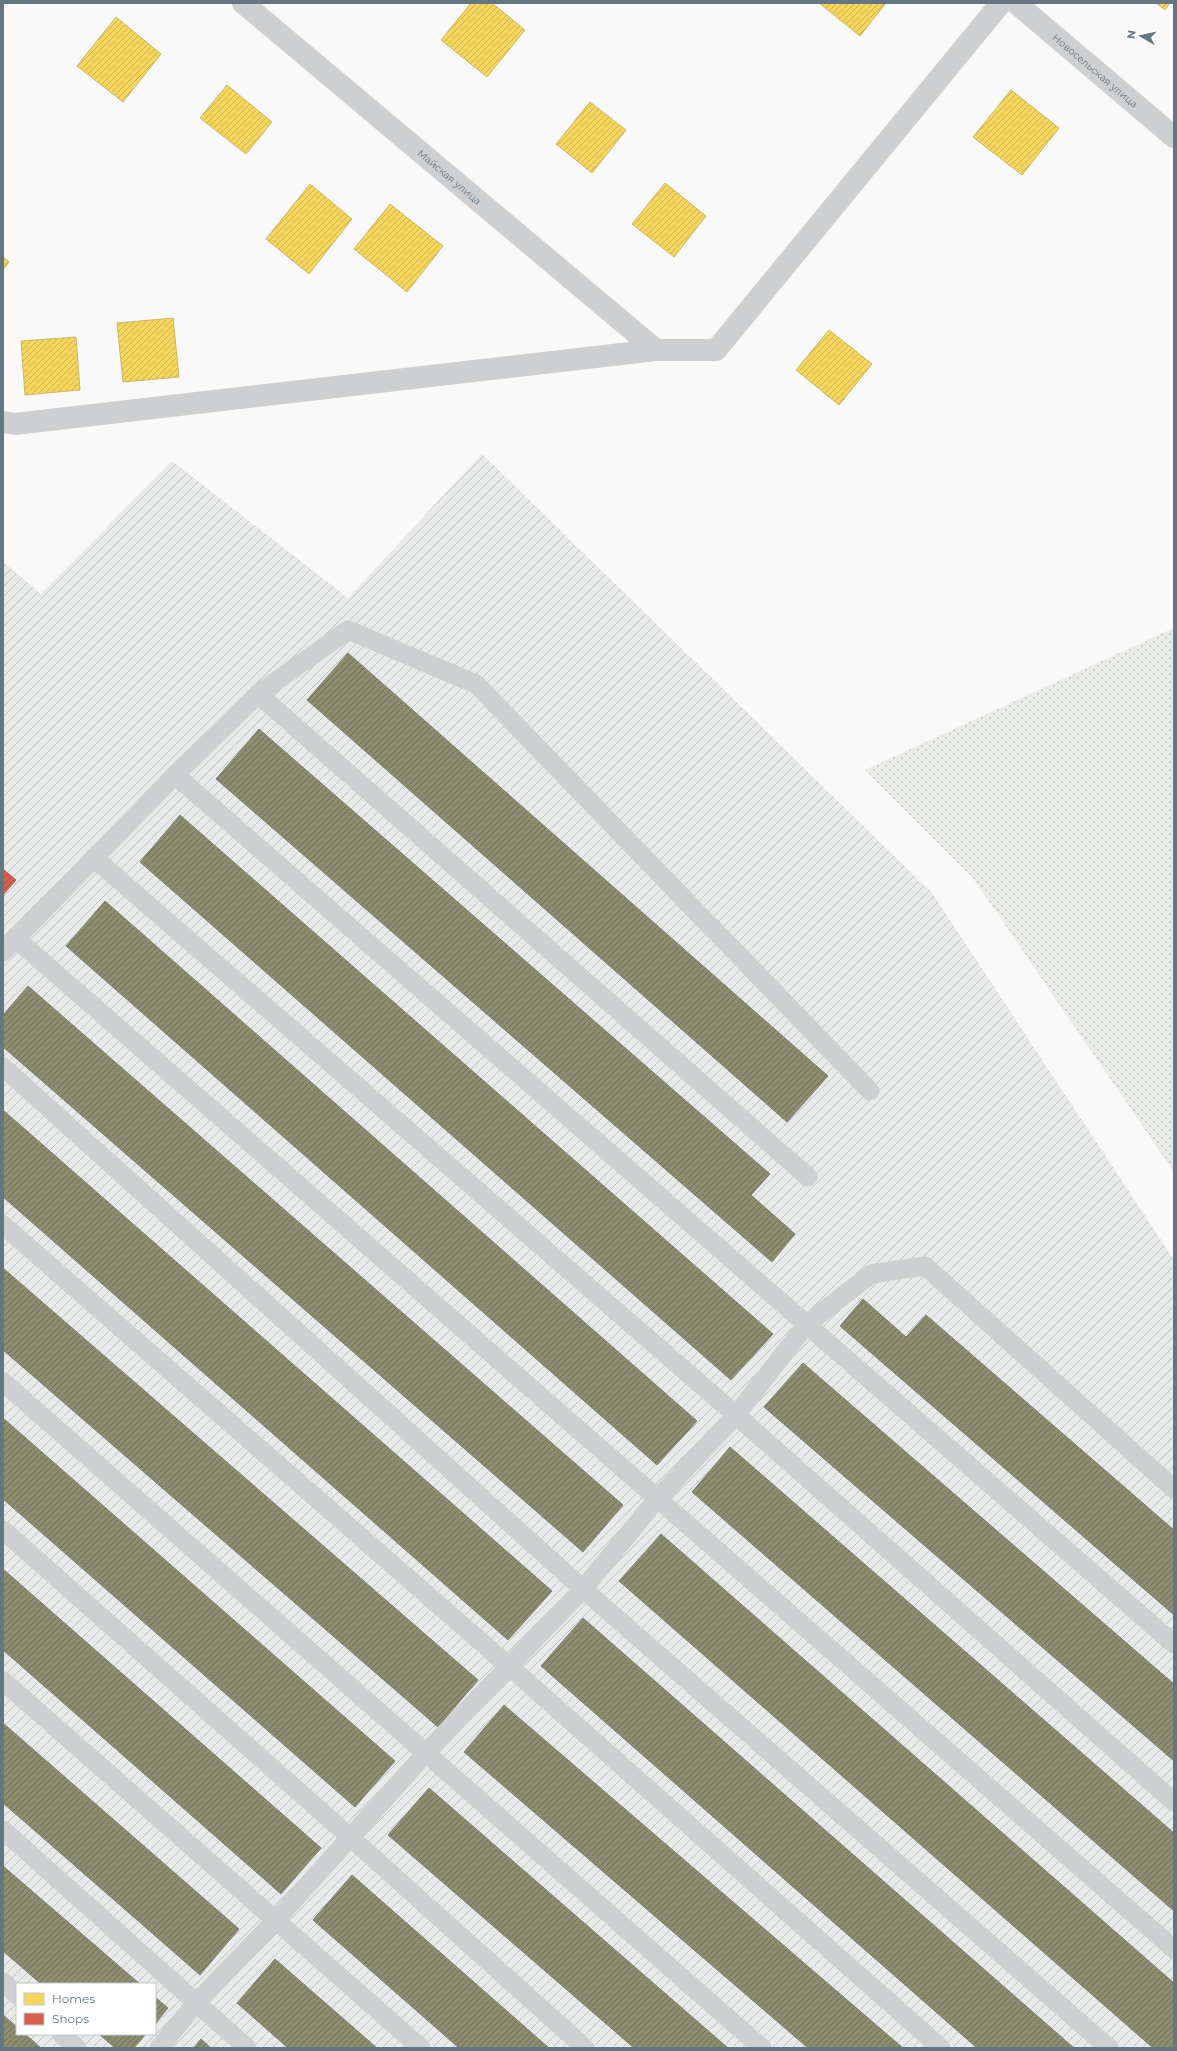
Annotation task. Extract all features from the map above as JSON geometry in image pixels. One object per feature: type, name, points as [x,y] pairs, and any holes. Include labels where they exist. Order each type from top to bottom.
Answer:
[{"type":"street","name":"Майская улица","points":[[243,3],[656,350]]},
{"type":"street","points":[[3,422],[15,424],[656,350],[716,350],[1001,3]]},
{"type":"street","name":"Новосельская улица","points":[[1016,3],[1174,137]]},
{"type":"lane","points":[[870,1091],[476,684],[348,630],[258,694],[175,775],[9,945],[658,1498],[1174,1949]]},
{"type":"lane","points":[[258,694],[808,1177]]},
{"type":"lane","points":[[175,775],[1174,1644]]},
{"type":"lane","points":[[94,858],[736,1415],[1174,1802]]},
{"type":"lane","points":[[3,1067],[583,1589],[1109,2048]]},
{"type":"lane","points":[[3,1225],[510,1667],[941,2048]]},
{"type":"lane","points":[[159,2048],[196,2003],[276,1920],[425,1754],[510,1667],[583,1589],[658,1498],[736,1415],[807,1324],[871,1274],[925,1266],[1174,1489]]},
{"type":"lane","points":[[3,1382],[425,1754],[762,2048]]},
{"type":"lane","points":[[3,1530],[350,1837],[585,2048]]},
{"type":"lane","points":[[3,1681],[421,2048]]},
{"type":"lane","points":[[3,1830],[247,2048]]},
{"type":"lane","points":[[3,1982],[16,1994]]},
{"type":"lane","points":[[62,2035],[77,2048]]},
{"type":"shaded area","points":[[482,454],[932,893],[1174,1260],[1174,2048],[3,2048],[3,562],[41,594],[172,461],[348,598]]},
{"type":"shaded area","points":[[1174,628],[1174,1172],[973,878],[865,770]]},
{"type":"building: Homes","points":[[471,3],[492,3],[525,30],[487,77],[441,40]]},
{"type":"building: Homes","points":[[819,3],[886,3],[860,36]]},
{"type":"building: Homes","points":[[1156,3],[1170,3],[1165,10]]},
{"type":"building: Homes","points":[[116,17],[161,54],[123,102],[77,66]]},
{"type":"building: Homes","points":[[227,85],[272,122],[246,154],[200,118]]},
{"type":"building: Homes","points":[[1011,90],[1059,128],[1022,175],[973,137]]},
{"type":"building: Homes","points":[[590,102],[626,130],[592,173],[556,144]]},
{"type":"building: Homes","points":[[665,183],[706,216],[674,257],[632,224]]},
{"type":"building: Homes","points":[[310,184],[352,219],[309,274],[266,239]]},
{"type":"building: Homes","points":[[390,204],[443,246],[407,292],[354,249]]},
{"type":"building: Homes","points":[[3,257],[9,262],[3,270]]},
{"type":"building: Homes","points":[[173,318],[179,377],[123,382],[117,323]]},
{"type":"building: Homes","points":[[829,330],[872,364],[839,405],[796,370]]},
{"type":"building: Homes","points":[[76,337],[80,390],[25,395],[21,341]]},
{"type":"building: Shops","points":[[3,869],[16,880],[3,895]]},
{"type":"building: Industry","points":[[348,653],[828,1076],[787,1122],[307,700]]},
{"type":"building: Industry","points":[[259,729],[770,1174],[751,1195],[795,1234],[772,1262],[216,779]]},
{"type":"building: Industry","points":[[180,815],[773,1334],[731,1380],[140,862]]},
{"type":"building: Industry","points":[[105,901],[697,1421],[657,1465],[66,946]]},
{"type":"building: Industry","points":[[28,986],[623,1505],[583,1552],[3,1047],[3,1015]]},
{"type":"building: Industry","points":[[3,1110],[552,1591],[508,1640],[3,1197]]},
{"type":"building: Industry","points":[[3,1268],[478,1680],[438,1727],[3,1350]]},
{"type":"building: Industry","points":[[863,1299],[906,1337],[926,1315],[1174,1530],[1174,1615],[840,1326]]},
{"type":"building: Industry","points":[[803,1363],[1174,1684],[1174,1761],[764,1407]]},
{"type":"building: Industry","points":[[3,1418],[395,1761],[355,1807],[3,1499]]},
{"type":"building: Industry","points":[[730,1447],[1174,1833],[1174,1911],[692,1492]]},
{"type":"building: Industry","points":[[661,1534],[1174,1983],[1174,2048],[1153,2048],[619,1581]]},
{"type":"building: Industry","points":[[3,1569],[321,1848],[281,1894],[3,1650]]},
{"type":"building: Industry","points":[[583,1618],[1074,2048],[977,2048],[541,1666]]},
{"type":"building: Industry","points":[[504,1705],[903,2048],[808,2048],[464,1752]]},
{"type":"building: Industry","points":[[3,1723],[239,1929],[200,1975],[3,1803]]},
{"type":"building: Industry","points":[[429,1788],[728,2048],[634,2048],[388,1835]]},
{"type":"building: Industry","points":[[3,1866],[139,1983],[40,1983],[3,1951]]},
{"type":"building: Industry","points":[[352,1875],[549,2048],[459,2048],[313,1920]]},
{"type":"building: Industry","points":[[275,1959],[377,2048],[288,2048],[237,2003]]},
{"type":"building: Industry","points":[[156,1998],[168,2008],[156,2023]]},
{"type":"building: Industry","points":[[3,2015],[16,2026],[16,2035],[26,2035],[41,2048],[3,2048]]},
{"type":"building: Industry","points":[[100,2035],[145,2035],[134,2048],[115,2048]]},
{"type":"building: Industry","points":[[201,2039],[211,2048],[194,2048]]}]
